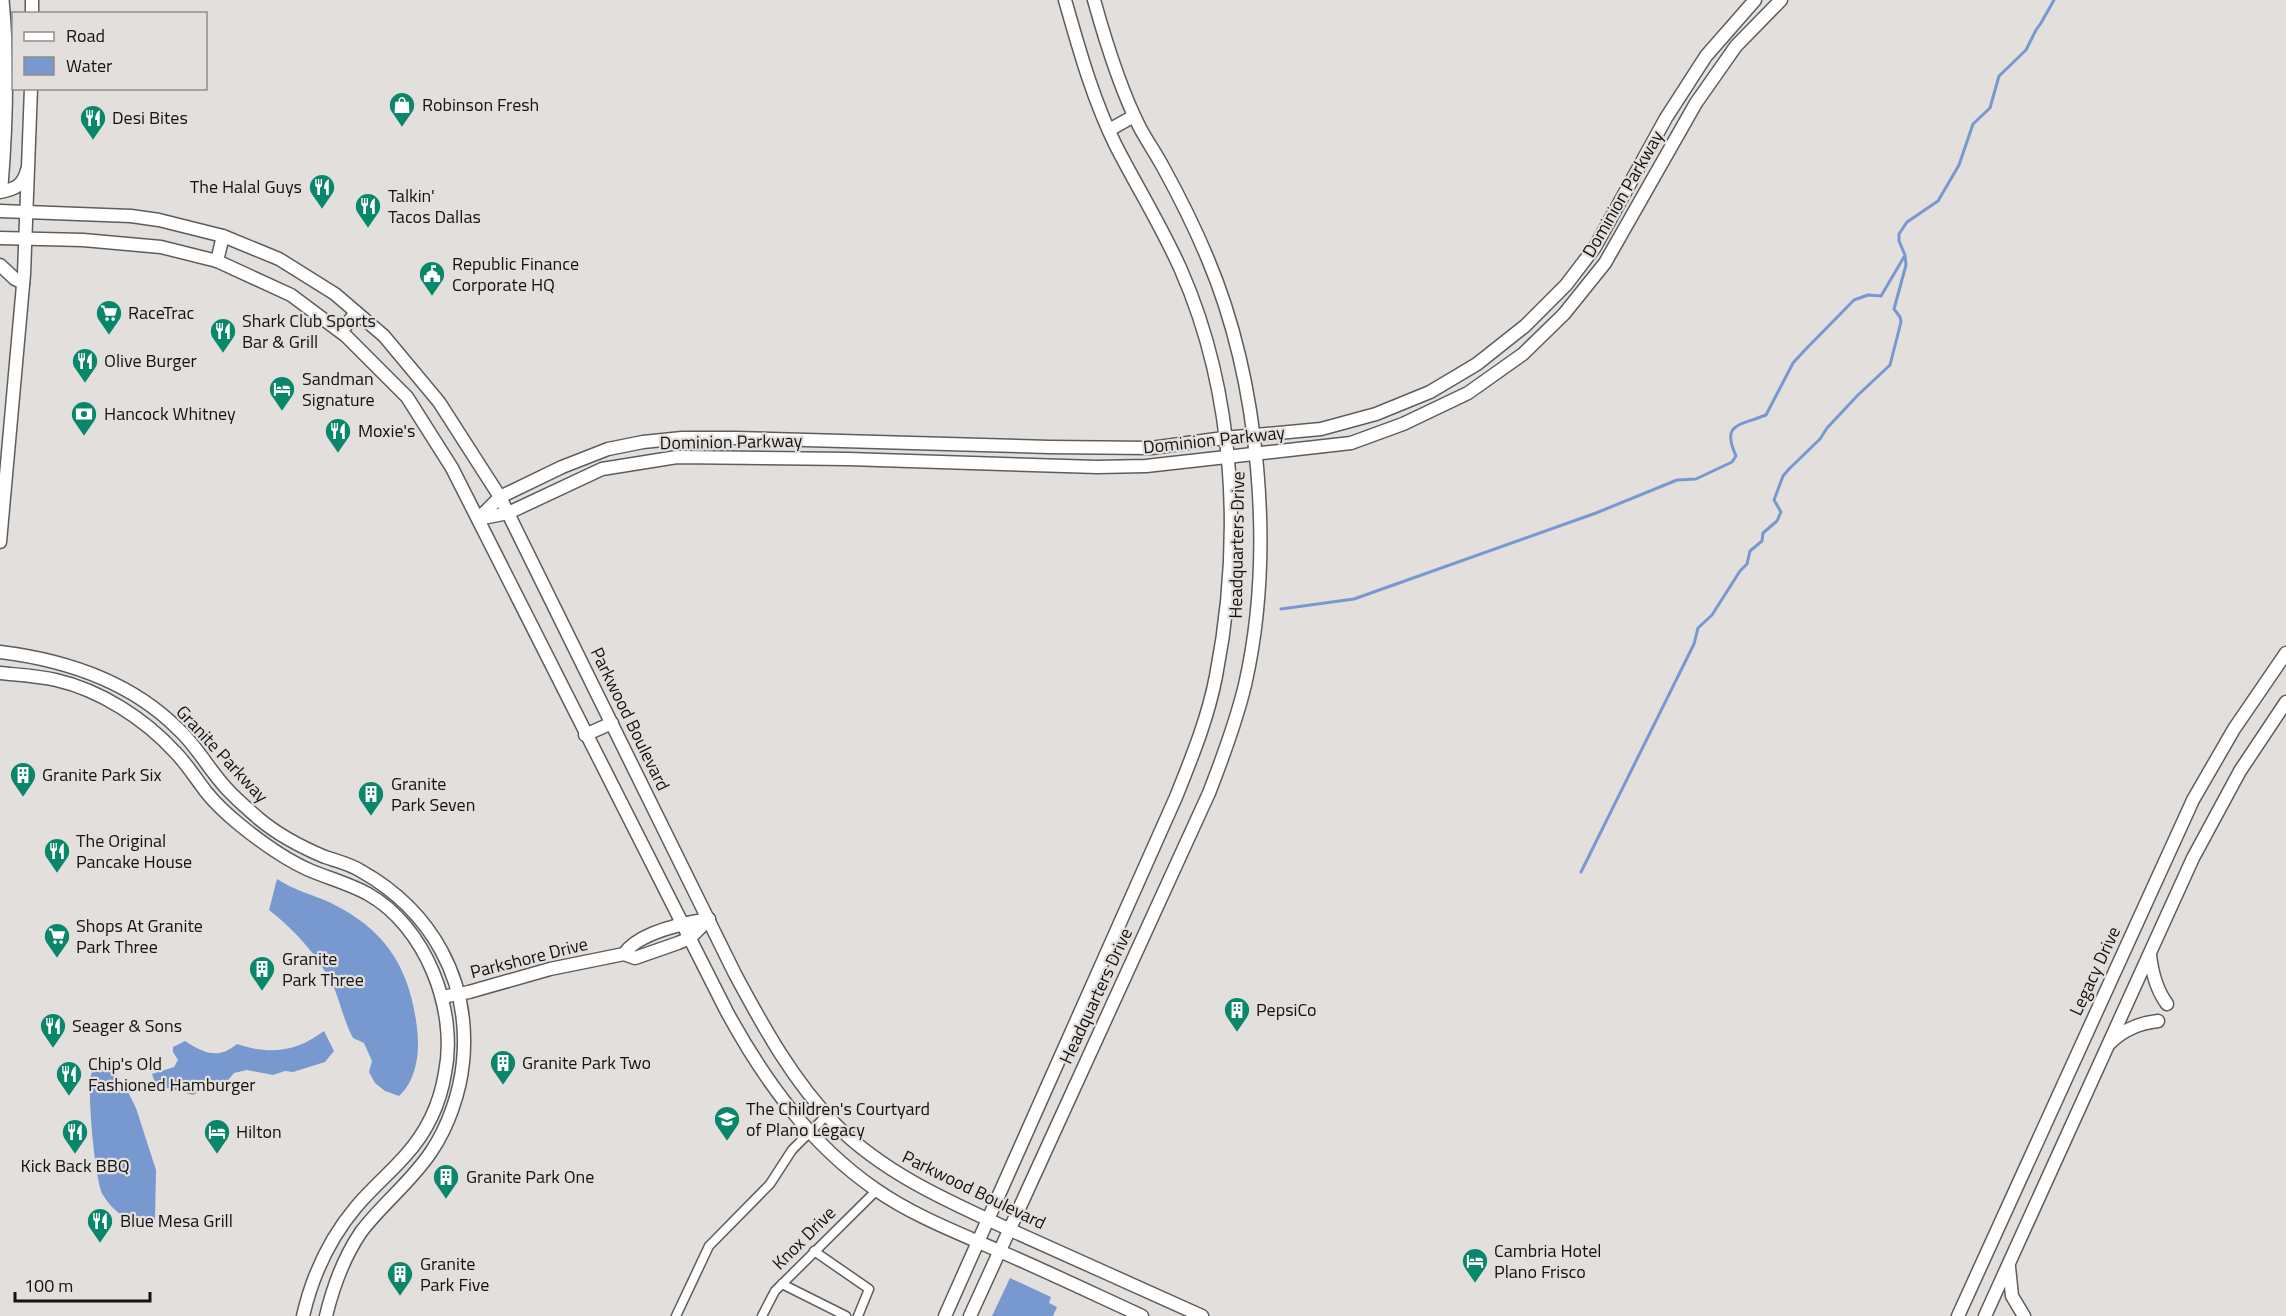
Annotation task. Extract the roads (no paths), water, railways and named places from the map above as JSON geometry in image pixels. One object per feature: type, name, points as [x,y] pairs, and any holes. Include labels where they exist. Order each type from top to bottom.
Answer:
[{"type":"highway","points":[[0,186],[5,106],[1,0]]},
{"type":"main road","name":"Headquarters Drive","points":[[945,1316],[1176,797],[1195,749],[1216,678],[1229,573],[1227,457],[1218,390],[1211,360],[1190,291],[1109,130],[1081,57],[1065,0]]},
{"type":"main road","name":"Headquarters Drive","points":[[970,1316],[1198,819],[1231,733],[1245,684],[1258,589],[1259,517],[1254,435],[1246,384],[1222,295],[1190,219],[1134,116],[1094,0]]},
{"type":"main road","name":"Dominion Parkway","points":[[478,519],[500,497],[562,466],[608,449],[637,443],[682,438],[736,438],[1151,448],[1224,438],[1321,429],[1376,414],[1430,392],[1477,364],[1525,326],[1566,285],[1595,247],[1666,118],[1706,57],[1755,0]]},
{"type":"main road","name":"Dominion Parkway","points":[[478,519],[508,513],[596,471],[677,457],[1146,466],[1351,443],[1403,424],[1468,393],[1523,354],[1564,314],[1605,263],[1696,103],[1736,46],[1781,0]]},
{"type":"main road","points":[[1723,35],[1736,46]]},
{"type":"main road","points":[[0,543],[23,283],[31,90]]},
{"type":"main road","points":[[1109,130],[1134,116]]},
{"type":"main road","points":[[0,192],[12,189],[24,181],[29,164]]},
{"type":"main road","points":[[1622,199],[1638,207]]},
{"type":"main road","name":"Parkwood Boulevard","points":[[0,211],[140,217],[223,236],[279,259],[335,294],[384,336],[439,402],[500,497],[766,1031],[804,1089],[827,1115],[868,1153],[893,1171],[930,1192],[1179,1311],[1202,1316]]},
{"type":"main road","points":[[217,261],[223,236]]},
{"type":"main road","points":[[0,238],[83,240],[161,247],[217,261],[291,295],[341,332],[407,397],[452,468],[727,1012],[773,1088],[810,1131],[844,1164],[877,1190],[924,1217],[1142,1316]]},
{"type":"main road","points":[[0,265],[23,283]]},
{"type":"main road","points":[[341,332],[356,312]]},
{"type":"main road","points":[[637,443],[639,462]]},
{"type":"main road","points":[[1022,446],[1022,465]]},
{"type":"main road","name":"Granite Parkway","points":[[0,652],[56,662],[99,676],[139,698],[178,729],[227,789],[260,820],[291,842],[360,870],[399,897],[424,922],[445,955],[460,994],[464,1040],[463,1063],[454,1102],[439,1138],[418,1168],[359,1235],[338,1277],[326,1316]]},
{"type":"main road","name":"Legacy Drive","points":[[1958,1316],[2193,800],[2234,729],[2286,653]]},
{"type":"main road","name":"Granite Parkway","points":[[0,673],[58,680],[84,689],[115,705],[145,725],[176,752],[208,794],[239,824],[267,846],[307,869],[344,882],[370,895],[403,922],[429,962],[442,997],[447,1064],[439,1096],[425,1130],[405,1157],[357,1205],[342,1225],[321,1263],[303,1316]]},
{"type":"main road","points":[[115,705],[125,690]]},
{"type":"main road","points":[[1985,1316],[2193,858],[2253,750],[2286,702]]},
{"type":"main road","points":[[585,735],[612,723]]},
{"type":"main road","points":[[267,846],[278,833]]},
{"type":"main road","name":"Parkshore Drive","points":[[624,954],[631,944],[682,924],[709,919]]},
{"type":"main road","name":"Parkshore Drive","points":[[442,997],[550,969],[624,954],[635,958],[690,938],[709,919]]},
{"type":"main road","points":[[2150,953],[2152,974],[2167,1004]]},
{"type":"main road","points":[[2107,1046],[2129,1028],[2144,1022],[2158,1021]]},
{"type":"main road","points":[[425,1130],[439,1138]]},
{"type":"main road","points":[[342,1225],[359,1235]]},
{"type":"main road","points":[[2009,1263],[2012,1296],[2024,1316]]},
{"type":"street","points":[[678,1315],[709,1246],[770,1184],[792,1150],[827,1115]]},
{"type":"street","name":"Knox Drive","points":[[762,1316],[775,1291],[877,1190]]},
{"type":"street","points":[[814,1251],[869,1289],[858,1316]]},
{"type":"street","points":[[782,1284],[846,1316]]},
{"type":"water","points":[[277,879],[331,903],[367,925],[392,953],[401,969],[414,1007],[418,1046],[416,1065],[410,1082],[399,1096],[385,1091],[375,1083],[369,1072],[372,1061],[364,1043],[353,1038],[335,990],[323,967],[298,936],[269,910]]},
{"type":"water","points":[[324,1031],[334,1051],[325,1062],[293,1072],[285,1071],[273,1075],[247,1070],[234,1073],[225,1084],[208,1087],[193,1095],[168,1088],[158,1091],[152,1074],[174,1067],[178,1060],[173,1047],[185,1041],[198,1049],[211,1053],[224,1052],[237,1044],[261,1050],[282,1050],[303,1043]]},
{"type":"water","points":[[103,1062],[126,1088],[136,1108],[156,1170],[155,1220],[148,1225],[128,1219],[117,1211],[107,1201],[100,1187],[92,1136],[90,1084],[93,1070]]},
{"type":"water","points":[[1010,1278],[1051,1297],[1049,1303],[1057,1307],[1053,1316],[992,1316]]},
{"type":"waterway","points":[[1581,872],[1694,644],[1698,628],[1712,615],[1740,571],[1747,564],[1750,551],[1762,541],[1763,533],[1777,521],[1781,512],[1774,500],[1783,476],[1820,439],[1827,428],[1858,395],[1890,365],[1901,322],[1894,309],[1906,265],[1899,234],[1907,222],[1938,201],[1959,165],[1973,124],[1990,108],[1999,76],[2026,50],[2054,0]]},
{"type":"waterway","points":[[1281,609],[1354,599],[1596,513],[1677,480],[1696,479],[1732,462],[1736,456],[1731,437],[1735,427],[1766,415],[1793,363],[1854,300],[1868,295],[1881,296],[1904,257]]},
{"type":"place","name":"Robinson Fresh","points":[[402,128]]},
{"type":"place","name":"Desi Bites","points":[[93,141]]},
{"type":"place","name":"The Halal Guys","points":[[322,210]]},
{"type":"place","name":"Talkin' Tacos Dallas","points":[[368,229]]},
{"type":"place","name":"Republic Finance Corporate HQ","points":[[432,297]]},
{"type":"place","name":"RaceTrac","points":[[109,336]]},
{"type":"place","name":"Shark Club Sports Bar & Grill","points":[[223,354]]},
{"type":"place","name":"Olive Burger","points":[[85,384]]},
{"type":"place","name":"Sandman Signature","points":[[282,412]]},
{"type":"place","name":"Hancock Whitney","points":[[84,437]]},
{"type":"place","name":"Moxie's","points":[[338,454]]},
{"type":"place","name":"Granite Park Six","points":[[23,798]]},
{"type":"place","name":"Granite Park Seven","points":[[371,817]]},
{"type":"place","name":"The Original Pancake House","points":[[57,874]]},
{"type":"place","name":"Shops At Granite Park Three","points":[[57,959]]},
{"type":"place","name":"Granite Park Three","points":[[262,992]]},
{"type":"place","name":"PepsiCo","points":[[1237,1033]]},
{"type":"place","name":"Seager & Sons","points":[[53,1049]]},
{"type":"place","name":"Granite Park Two","points":[[503,1086]]},
{"type":"place","name":"Chip's Old Fashioned Hamburger","points":[[69,1097]]},
{"type":"place","name":"The Children's Courtyard of Plano Legacy","points":[[727,1142]]},
{"type":"place","name":"Kick Back BBQ","points":[[75,1155]]},
{"type":"place","name":"Hilton","points":[[217,1155]]},
{"type":"place","name":"Granite Park One","points":[[446,1200]]},
{"type":"place","name":"Blue Mesa Grill","points":[[100,1244]]},
{"type":"place","name":"Cambria Hotel Plano Frisco","points":[[1475,1284]]},
{"type":"place","name":"Granite Park Five","points":[[400,1297]]}]
